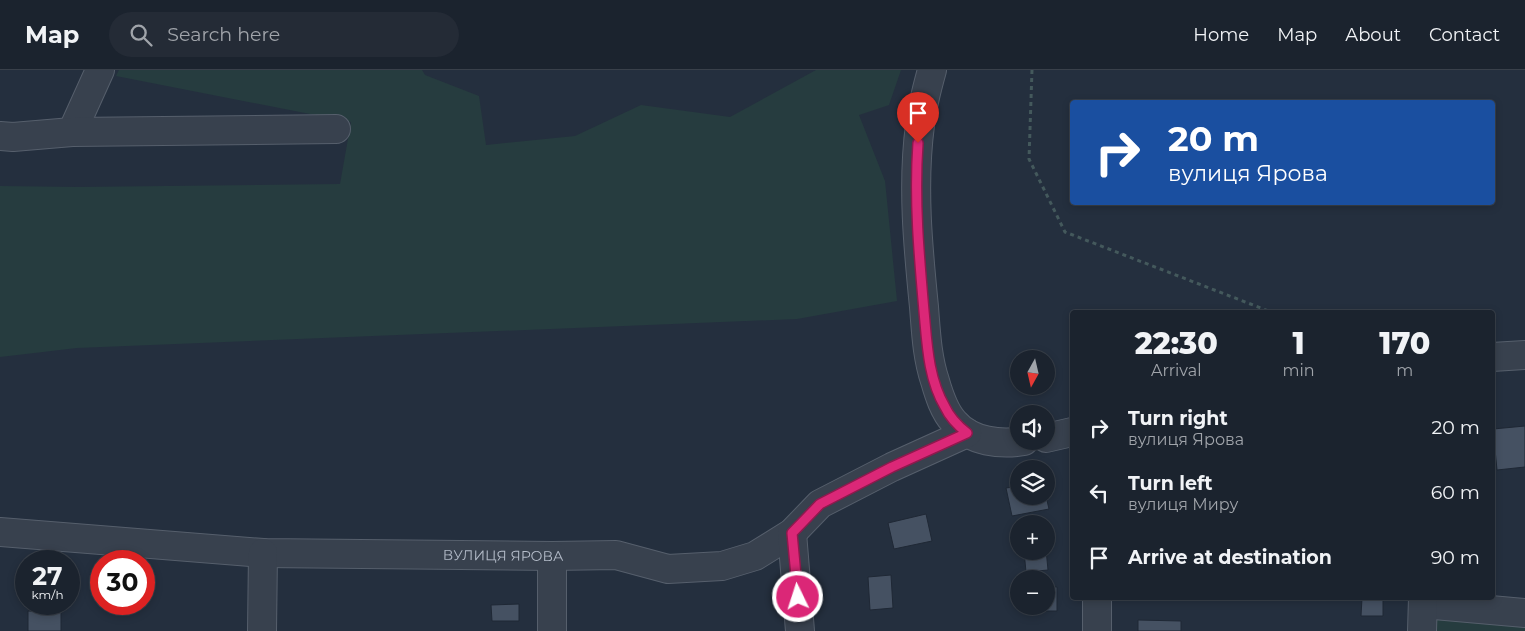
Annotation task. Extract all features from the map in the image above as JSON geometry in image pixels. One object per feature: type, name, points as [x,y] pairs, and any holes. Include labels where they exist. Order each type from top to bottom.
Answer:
[{"type":"street","points":[[72,132],[100,70]]},
{"type":"street","points":[[932,70],[920,125],[917,161],[919,245],[932,373],[944,406],[954,423],[967,433],[988,441],[1010,443]]},
{"type":"street","points":[[0,136],[13,137],[72,132],[336,129]]},
{"type":"street","points":[[1495,357],[1525,355]]},
{"type":"street","points":[[1055,436],[1070,432]]},
{"type":"street","name":"ВУЛИЦЯ ЯРОВА","points":[[0,532],[263,553],[616,555],[668,569],[722,566],[756,556],[792,533],[820,504],[892,467],[967,433]]},
{"type":"street","points":[[792,533],[800,631]]},
{"type":"street","points":[[262,631],[263,553]]},
{"type":"street","points":[[552,556],[552,631]]},
{"type":"street","points":[[1097,600],[1097,631]]},
{"type":"street","points":[[1422,631],[1423,601],[1525,613]]},
{"type":"path","points":[[1032,70],[1029,159],[1065,232],[1266,310]]},
{"type":"green space","points":[[119,70],[422,70],[425,75],[479,96],[486,145],[575,136],[641,105],[730,117],[816,70],[901,70],[889,105],[859,115],[885,181],[897,301],[797,319],[77,348],[0,357],[0,186],[340,184],[351,122],[116,76]]},
{"type":"green space","points":[[1437,615],[1525,625],[1525,631],[1437,631]]},
{"type":"building","points":[[1525,426],[1525,467],[1497,470],[1495,429]]},
{"type":"building","points":[[1010,487],[1010,505],[1048,505],[1049,509],[1012,515],[1006,488]]},
{"type":"building","points":[[926,514],[932,541],[894,549],[888,523]]},
{"type":"building","points":[[1025,560],[1047,560],[1048,570],[1026,570]]},
{"type":"building","points":[[891,575],[893,608],[870,610],[868,577]]},
{"type":"building","points":[[1055,587],[1057,587],[1057,611],[1055,611]]},
{"type":"building","points":[[1362,600],[1383,600],[1383,616],[1361,616]]},
{"type":"building","points":[[519,604],[519,621],[492,621],[491,605]]},
{"type":"building","points":[[28,615],[61,615],[61,631],[28,631]]},
{"type":"building","points":[[1138,620],[1181,621],[1181,631],[1138,631]]},
{"type":"route","points":[[798,597],[792,533],[820,504],[892,467],[967,433],[954,423],[944,406],[934,381],[929,357],[921,272],[917,198],[918,143]]}]
